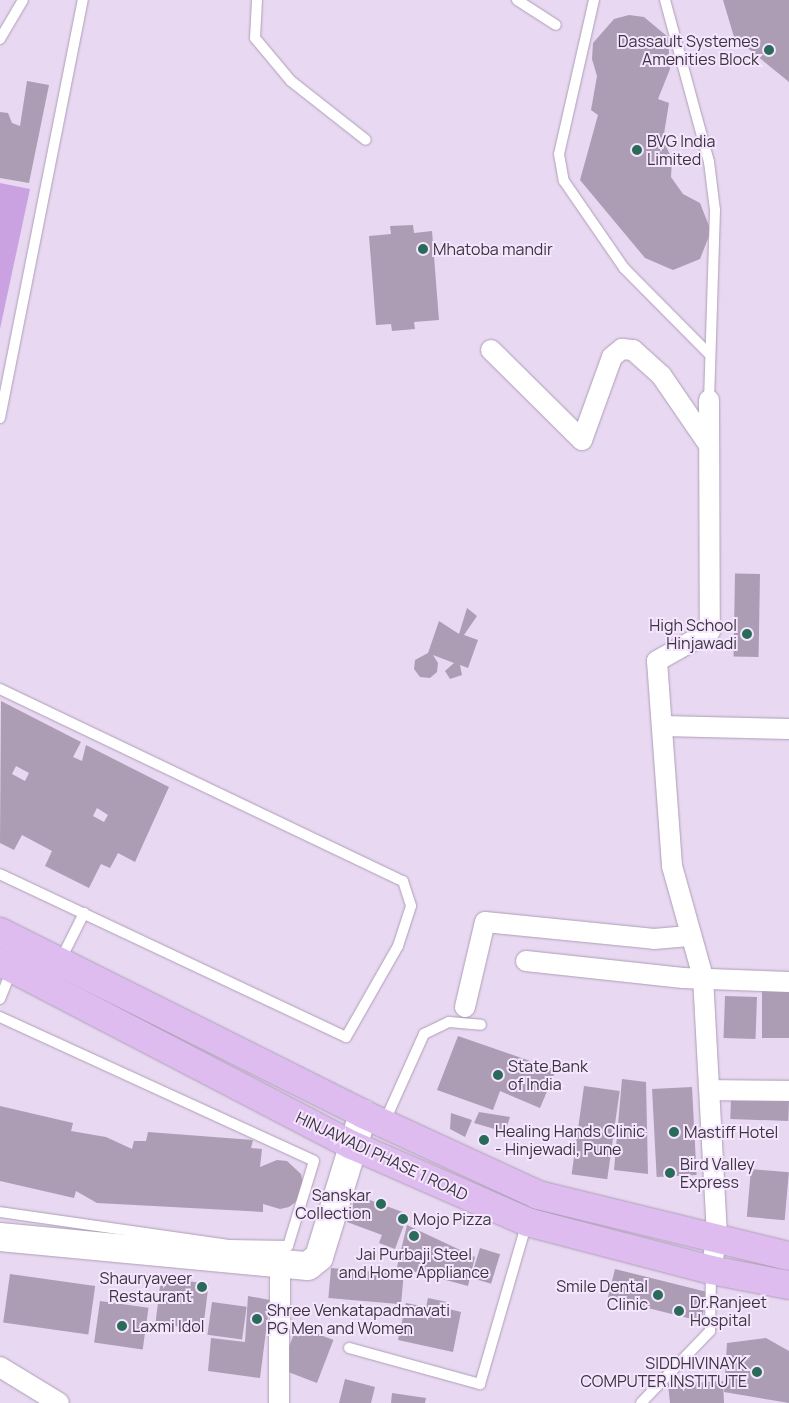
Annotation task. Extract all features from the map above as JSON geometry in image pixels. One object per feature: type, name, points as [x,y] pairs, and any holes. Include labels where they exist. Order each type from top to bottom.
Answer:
[{"type":"main road","name":"HINJAWADI PHASE 1 ROAD","points":[[0,932],[374,1119],[533,1208],[717,1236],[789,1256]]},
{"type":"main road","name":"HINJAWADI PHASE 1 ROAD","points":[[6,965],[352,1145],[711,1270],[789,1285]]},
{"type":"street","points":[[491,350],[582,440],[612,357],[622,349],[633,350],[662,375],[709,445]]},
{"type":"street","points":[[709,400],[710,631],[658,661],[672,866],[688,936],[703,977],[717,1236],[711,1270]]},
{"type":"street","points":[[662,726],[789,729]]},
{"type":"street","points":[[466,1007],[485,922],[647,939],[688,936]]},
{"type":"street","points":[[526,961],[703,977],[789,982]]},
{"type":"street","points":[[710,1090],[789,1091]]},
{"type":"street","points":[[0,1237],[280,1265],[308,1266],[319,1257],[352,1145],[374,1119]]},
{"type":"street","points":[[279,1403],[280,1265]]},
{"type":"street","points":[[0,1367],[26,1380],[59,1403]]},
{"type":"street","points":[[0,1383],[26,1380]]},
{"type":"lane","points":[[0,39],[22,0]]},
{"type":"lane","points":[[0,418],[83,0]]},
{"type":"lane","points":[[257,0],[254,38],[291,81],[366,140]]},
{"type":"lane","points":[[517,0],[556,25]]},
{"type":"lane","points":[[594,0],[559,154],[564,180],[624,268],[709,354]]},
{"type":"lane","points":[[665,0],[712,191],[715,256],[709,354],[709,400]]},
{"type":"lane","points":[[0,688],[403,881],[410,906],[398,946],[346,1037],[0,874]]},
{"type":"lane","points":[[60,962],[84,913]]},
{"type":"lane","points":[[0,999],[6,965]]},
{"type":"lane","points":[[0,1017],[314,1161],[288,1246],[230,1245],[0,1212]]},
{"type":"lane","points":[[374,1119],[424,1034],[449,1022],[481,1025]]},
{"type":"lane","points":[[350,1348],[480,1384],[533,1208]]},
{"type":"lane","points":[[641,1403],[710,1331],[711,1270]]},
{"type":"shaded area","points":[[0,183],[30,189],[0,329]]},
{"type":"building","name":"Dassault Systemes Amenities Block","points":[[723,0],[789,0],[789,82],[734,37]]},
{"type":"building","points":[[629,15],[644,17],[668,37],[670,69],[658,99],[669,103],[663,140],[672,159],[671,177],[683,194],[700,203],[711,231],[700,259],[673,270],[645,258],[580,180],[598,115],[591,110],[597,76],[592,59],[593,43],[614,19]]},
{"type":"building","points":[[27,81],[49,85],[29,183],[0,178],[0,112],[8,113],[12,123],[20,126]]},
{"type":"building","points":[[413,225],[414,233],[432,231],[439,320],[414,322],[415,329],[392,331],[391,324],[376,325],[369,236],[391,234],[390,226]]},
{"type":"building","name":"High School Hinjawadi","points":[[735,574],[760,574],[759,657],[734,657]]},
{"type":"building","points":[[467,608],[477,616],[464,635],[478,640],[468,668],[460,665],[462,675],[450,679],[445,671],[454,663],[433,655],[438,663],[437,672],[430,678],[420,677],[414,669],[415,660],[428,653],[439,621],[459,634]]},
{"type":"building","points":[[1,701],[81,742],[73,757],[82,761],[86,745],[169,787],[135,862],[118,853],[110,868],[101,864],[89,888],[45,866],[52,851],[22,835],[14,850],[0,843]],"holes":[[[16,766],[29,773],[25,781],[12,774]],[[97,808],[108,815],[104,822],[93,816]]]},
{"type":"building","points":[[762,990],[789,990],[789,1038],[762,1038]]},
{"type":"building","points":[[725,996],[757,997],[756,1039],[724,1038]]},
{"type":"building","name":"State Bank of India","points":[[458,1036],[556,1070],[540,1108],[500,1091],[493,1110],[437,1090]]},
{"type":"building","points":[[622,1079],[646,1082],[648,1174],[614,1170]]},
{"type":"building","points":[[584,1086],[620,1091],[607,1179],[572,1174]]},
{"type":"building","name":"Mastiff Hotel","points":[[692,1087],[697,1175],[657,1177],[652,1089]]},
{"type":"building","points":[[731,1099],[789,1101],[788,1121],[730,1119]]},
{"type":"building","points":[[0,1106],[73,1123],[71,1131],[106,1137],[132,1149],[134,1141],[146,1141],[148,1132],[253,1140],[251,1148],[262,1149],[260,1167],[277,1160],[287,1161],[301,1174],[303,1183],[297,1201],[289,1207],[280,1209],[263,1204],[263,1212],[97,1203],[76,1191],[74,1198],[0,1181]]},
{"type":"building","name":"State Bank of India","points":[[479,1112],[510,1117],[505,1132],[474,1123]]},
{"type":"building","points":[[451,1113],[472,1120],[465,1137],[450,1129]]},
{"type":"building","points":[[751,1169],[789,1172],[785,1220],[747,1217]]},
{"type":"building","points":[[356,1195],[408,1214],[395,1249],[379,1243],[382,1235],[347,1222]]},
{"type":"building","points":[[407,1225],[475,1257],[468,1286],[397,1267]]},
{"type":"building","points":[[480,1248],[500,1254],[491,1284],[471,1278]]},
{"type":"building","points":[[331,1268],[404,1274],[401,1304],[328,1298]]},
{"type":"building","name":"Smile Dental Clinic","points":[[615,1269],[708,1292],[701,1321],[608,1298]]},
{"type":"building","points":[[10,1274],[95,1286],[88,1334],[3,1323]]},
{"type":"building","points":[[161,1278],[209,1284],[203,1330],[155,1324]]},
{"type":"building","name":"Shree Venkatapadmavati PG Men and Women","points":[[248,1296],[270,1300],[260,1378],[208,1371],[211,1338],[245,1342]]},
{"type":"building","points":[[428,1298],[447,1302],[445,1315],[449,1309],[461,1312],[453,1352],[398,1340],[406,1303],[426,1307]]},
{"type":"building","name":"Laxmi Idol","points":[[100,1301],[149,1308],[143,1349],[94,1343]]},
{"type":"building","points":[[212,1302],[247,1307],[242,1340],[207,1335]]},
{"type":"building","points":[[297,1326],[333,1340],[317,1383],[281,1369]]},
{"type":"building","name":"SIDDHIVINAYK COMPUTER INSTITUTE","points":[[766,1338],[789,1351],[789,1403],[724,1392],[727,1343]]},
{"type":"building","points":[[345,1379],[375,1387],[371,1403],[339,1403]]},
{"type":"building","points":[[723,1381],[724,1403],[670,1403],[668,1384]]},
{"type":"building","points":[[392,1393],[426,1398],[425,1403],[391,1403]]},
{"type":"place","name":"Dassault Systemes Amenities Block","points":[[769,50]]},
{"type":"place","name":"BVG India Limited","points":[[637,150]]},
{"type":"place","name":"Mhatoba mandir","points":[[423,249]]},
{"type":"place","name":"High School Hinjawadi","points":[[747,634]]},
{"type":"place","name":"State Bank of India","points":[[498,1075]]},
{"type":"place","name":"Mastiff Hotel","points":[[674,1132]]},
{"type":"place","name":"Healing Hands Clinic - Hinjewadi, Pune","points":[[484,1140]]},
{"type":"place","name":"Bird Valley Express","points":[[670,1173]]},
{"type":"place","name":"Sanskar Collection","points":[[381,1204]]},
{"type":"place","name":"Mojo Pizza","points":[[403,1219]]},
{"type":"place","name":"Jai Purbaji Steel and Home Appliance","points":[[414,1236]]},
{"type":"place","name":"Shauryaveer Restaurant","points":[[202,1287]]},
{"type":"place","name":"Smile Dental Clinic","points":[[658,1295]]},
{"type":"place","name":"Dr.Ranjeet Hospital","points":[[679,1311]]},
{"type":"place","name":"Shree Venkatapadmavati PG Men and Women","points":[[257,1319]]},
{"type":"place","name":"Laxmi Idol","points":[[122,1326]]},
{"type":"place","name":"SIDDHIVINAYK COMPUTER INSTITUTE","points":[[757,1372]]}]
